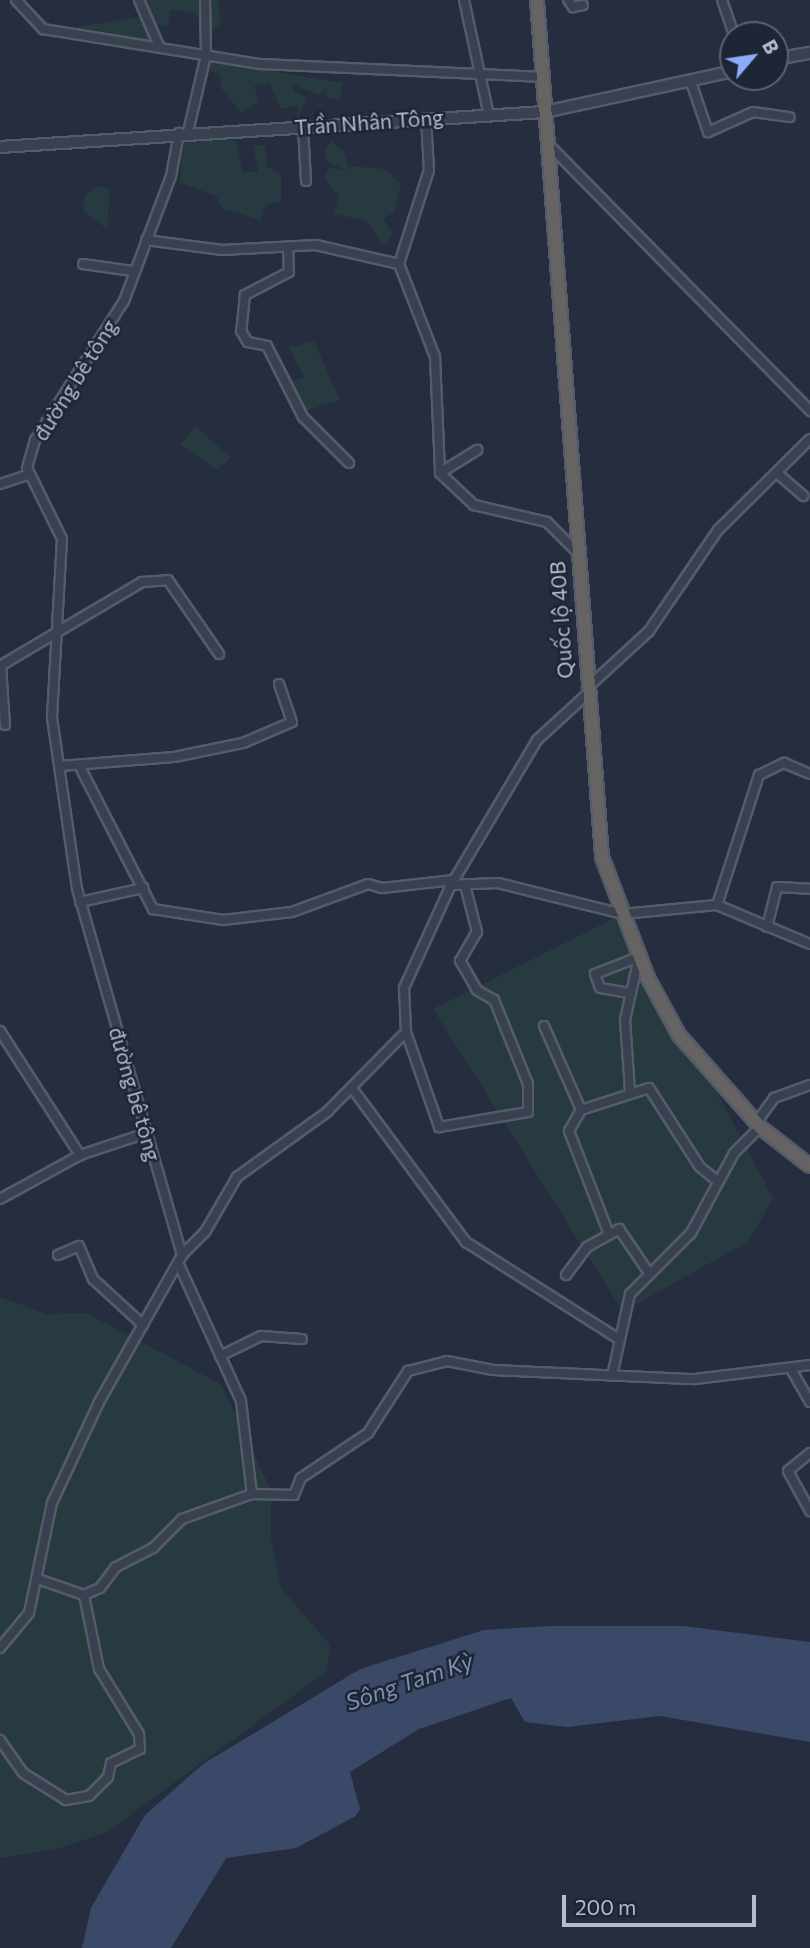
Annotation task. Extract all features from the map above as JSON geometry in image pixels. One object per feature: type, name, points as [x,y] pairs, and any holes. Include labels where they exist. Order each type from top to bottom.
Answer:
[{"type":"highway","name":"Quốc lộ 40B","points":[[537,0],[575,550],[602,857],[639,957],[679,1035],[758,1125],[810,1166]]},
{"type":"street","points":[[16,0],[43,29],[307,71],[481,72],[541,77]]},
{"type":"street","points":[[139,0],[159,46]]},
{"type":"street","name":"đường bê tông","points":[[0,1648],[29,1613],[52,1503],[99,1402],[180,1267],[182,1255],[80,902],[52,717],[53,629],[62,539],[28,475],[36,440],[124,301],[133,271],[171,176],[206,55],[205,0]]},
{"type":"street","points":[[465,0],[489,116]]},
{"type":"street","points":[[568,0],[573,7],[583,5]]},
{"type":"street","points":[[722,0],[729,21]]},
{"type":"street","points":[[789,57],[810,53]]},
{"type":"street","name":"Trần Nhân Tông","points":[[0,147],[184,132],[544,112],[719,75]]},
{"type":"street","points":[[691,82],[708,132],[753,112],[790,117]]},
{"type":"street","points":[[426,118],[429,170],[399,264],[435,357],[440,473],[474,505],[547,522],[575,550]]},
{"type":"street","points":[[303,127],[306,181]]},
{"type":"street","points":[[547,142],[810,411]]},
{"type":"street","points":[[146,240],[210,249],[327,247],[399,264]]},
{"type":"street","points":[[288,247],[289,272],[245,295],[241,331],[248,342],[267,346],[303,417],[349,463]]},
{"type":"street","points":[[83,264],[133,271]]},
{"type":"street","points":[[465,885],[477,932],[460,961],[477,990],[494,1000],[528,1084],[528,1112],[439,1127],[406,1032],[404,988],[453,883],[537,740],[649,631],[718,530],[810,439]]},
{"type":"street","points":[[440,473],[477,450]]},
{"type":"street","points":[[777,473],[803,496]]},
{"type":"street","points":[[0,484],[28,475]]},
{"type":"street","points":[[5,724],[1,666],[53,629],[124,597],[142,582],[168,580],[219,654]]},
{"type":"street","points":[[60,766],[80,767],[116,757],[220,750],[292,722],[279,684]]},
{"type":"street","points":[[717,905],[759,775],[784,763],[810,774]]},
{"type":"street","points":[[80,767],[153,909],[223,920],[292,912],[368,884],[382,888],[498,883],[622,914],[717,905],[810,944]]},
{"type":"street","points":[[767,927],[778,887],[810,889]]},
{"type":"street","points":[[80,902],[143,888]]},
{"type":"street","points":[[629,993],[600,988],[595,974],[639,957]]},
{"type":"street","points":[[630,1091],[624,1037],[629,993],[639,957]]},
{"type":"street","points":[[544,1026],[581,1110]]},
{"type":"street","points":[[0,1031],[80,1155]]},
{"type":"street","points":[[182,1255],[205,1232],[237,1177],[287,1147],[352,1088],[406,1032]]},
{"type":"street","points":[[612,1376],[617,1338],[630,1294],[706,1214],[717,1181],[774,1098],[810,1085]]},
{"type":"street","points":[[352,1088],[466,1242],[617,1338]]},
{"type":"street","points":[[609,1234],[569,1131],[581,1110],[630,1091],[653,1091],[700,1167],[717,1181]]},
{"type":"street","points":[[0,1199],[80,1155],[147,1133]]},
{"type":"street","points":[[566,1275],[587,1247],[621,1230],[649,1273]]},
{"type":"street","points":[[58,1255],[79,1246],[93,1279],[143,1325]]},
{"type":"street","points":[[180,1267],[248,1425],[244,1446],[252,1494]]},
{"type":"street","points":[[220,1356],[261,1336],[302,1339]]},
{"type":"street","points":[[38,1580],[84,1595],[100,1588],[116,1567],[153,1548],[182,1519],[252,1494],[294,1495],[301,1478],[368,1433],[408,1371],[447,1361],[493,1370],[695,1379],[810,1366]]},
{"type":"street","points":[[791,1369],[810,1402]]},
{"type":"street","points":[[810,1453],[788,1471],[810,1511]]},
{"type":"street","points":[[0,1740],[20,1770],[66,1800],[89,1796],[108,1777],[109,1765],[140,1749],[139,1734],[99,1669],[84,1595]]},
{"type":"shaded area","points":[[136,0],[218,0],[221,24],[207,32],[194,12],[171,10],[167,27],[154,24]]},
{"type":"shaded area","points":[[145,16],[160,49],[106,44],[82,37],[77,27]]},
{"type":"shaded area","points":[[196,58],[342,83],[340,100],[327,98],[326,88],[319,95],[294,85],[293,91],[307,98],[296,122],[298,106],[280,109],[270,83],[254,86],[259,102],[241,113],[221,88],[219,74],[196,65]]},
{"type":"shaded area","points":[[181,136],[237,140],[242,172],[258,172],[253,146],[265,145],[267,167],[281,173],[281,201],[266,205],[261,220],[223,209],[216,196],[180,183]]},
{"type":"shaded area","points":[[331,141],[344,152],[348,166],[386,169],[401,184],[394,213],[383,218],[393,234],[383,246],[366,220],[333,214],[339,196],[324,178],[330,167],[352,173],[328,162],[324,150]]},
{"type":"shaded area","points":[[98,186],[110,189],[107,229],[83,211],[85,195]]},
{"type":"shaded area","points":[[314,341],[340,400],[298,413],[285,384],[304,377],[289,348]]},
{"type":"shaded area","points":[[195,426],[231,457],[217,470],[180,445]]},
{"type":"shaded area","points":[[622,914],[773,1198],[749,1241],[623,1312],[433,1009]]},
{"type":"shaded area","points":[[0,1297],[47,1314],[86,1313],[221,1384],[271,1490],[271,1538],[281,1588],[330,1645],[327,1671],[107,1832],[58,1849],[0,1858]]},
{"type":"water","name":"Sông Tam Kỳ","points":[[551,1626],[683,1626],[810,1642],[810,1742],[660,1716],[567,1727],[525,1722],[511,1698],[419,1729],[350,1772],[360,1809],[356,1816],[296,1848],[226,1858],[171,1948],[82,1948],[91,1908],[145,1815],[203,1764],[360,1669],[484,1630]]}]
